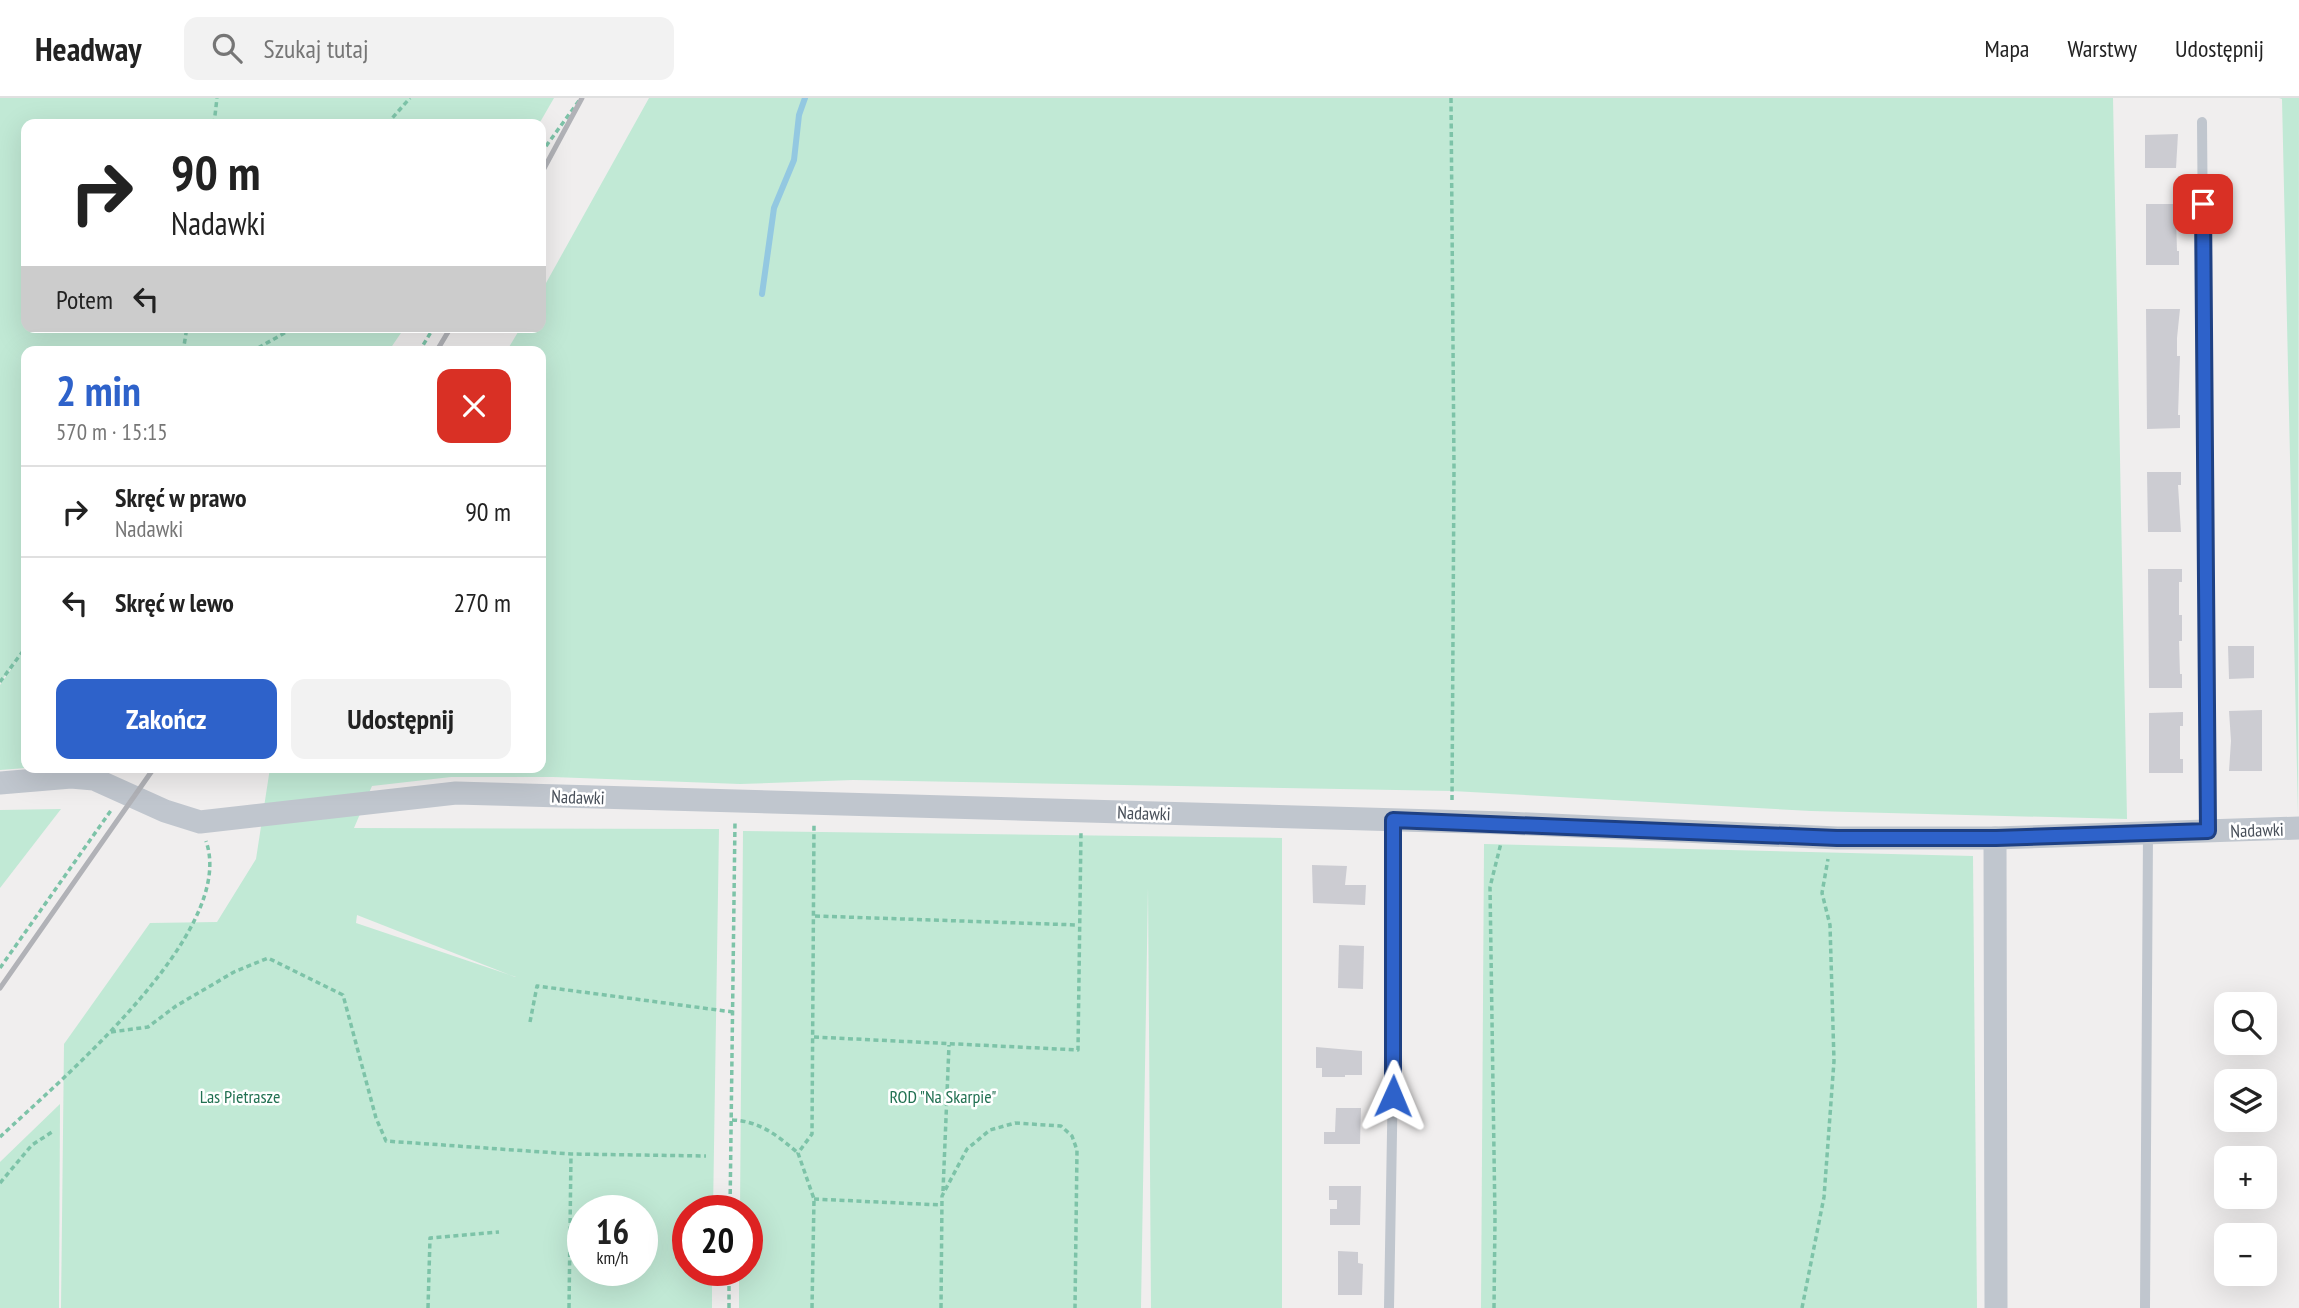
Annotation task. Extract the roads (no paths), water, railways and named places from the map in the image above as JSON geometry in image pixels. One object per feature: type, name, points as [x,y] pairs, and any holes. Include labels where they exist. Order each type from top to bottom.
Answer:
[{"type":"street","name":"Nadawki","points":[[0,783],[71,777],[94,779],[164,811],[200,822],[456,793],[1506,823],[1837,838],[1996,838],[2299,828]]},
{"type":"street","points":[[1996,838],[1996,1308]]},
{"type":"lane","points":[[2202,122],[2208,831]]},
{"type":"lane","points":[[1389,1308],[1394,1017],[1393,820]]},
{"type":"lane","points":[[2145,1308],[2148,833]]},
{"type":"waterway","points":[[762,294],[774,208],[794,160],[799,115],[805,98]]},
{"type":"railway","points":[[546,165],[582,98]]},
{"type":"railway","points":[[440,346],[447,333]]},
{"type":"railway","points":[[0,988],[150,773]]},
{"type":"park label","name":"Las Pietrasze","points":[[240,1096]]},
{"type":"park label","name":"ROD \"Na Skarpie\"","points":[[943,1096]]}]
